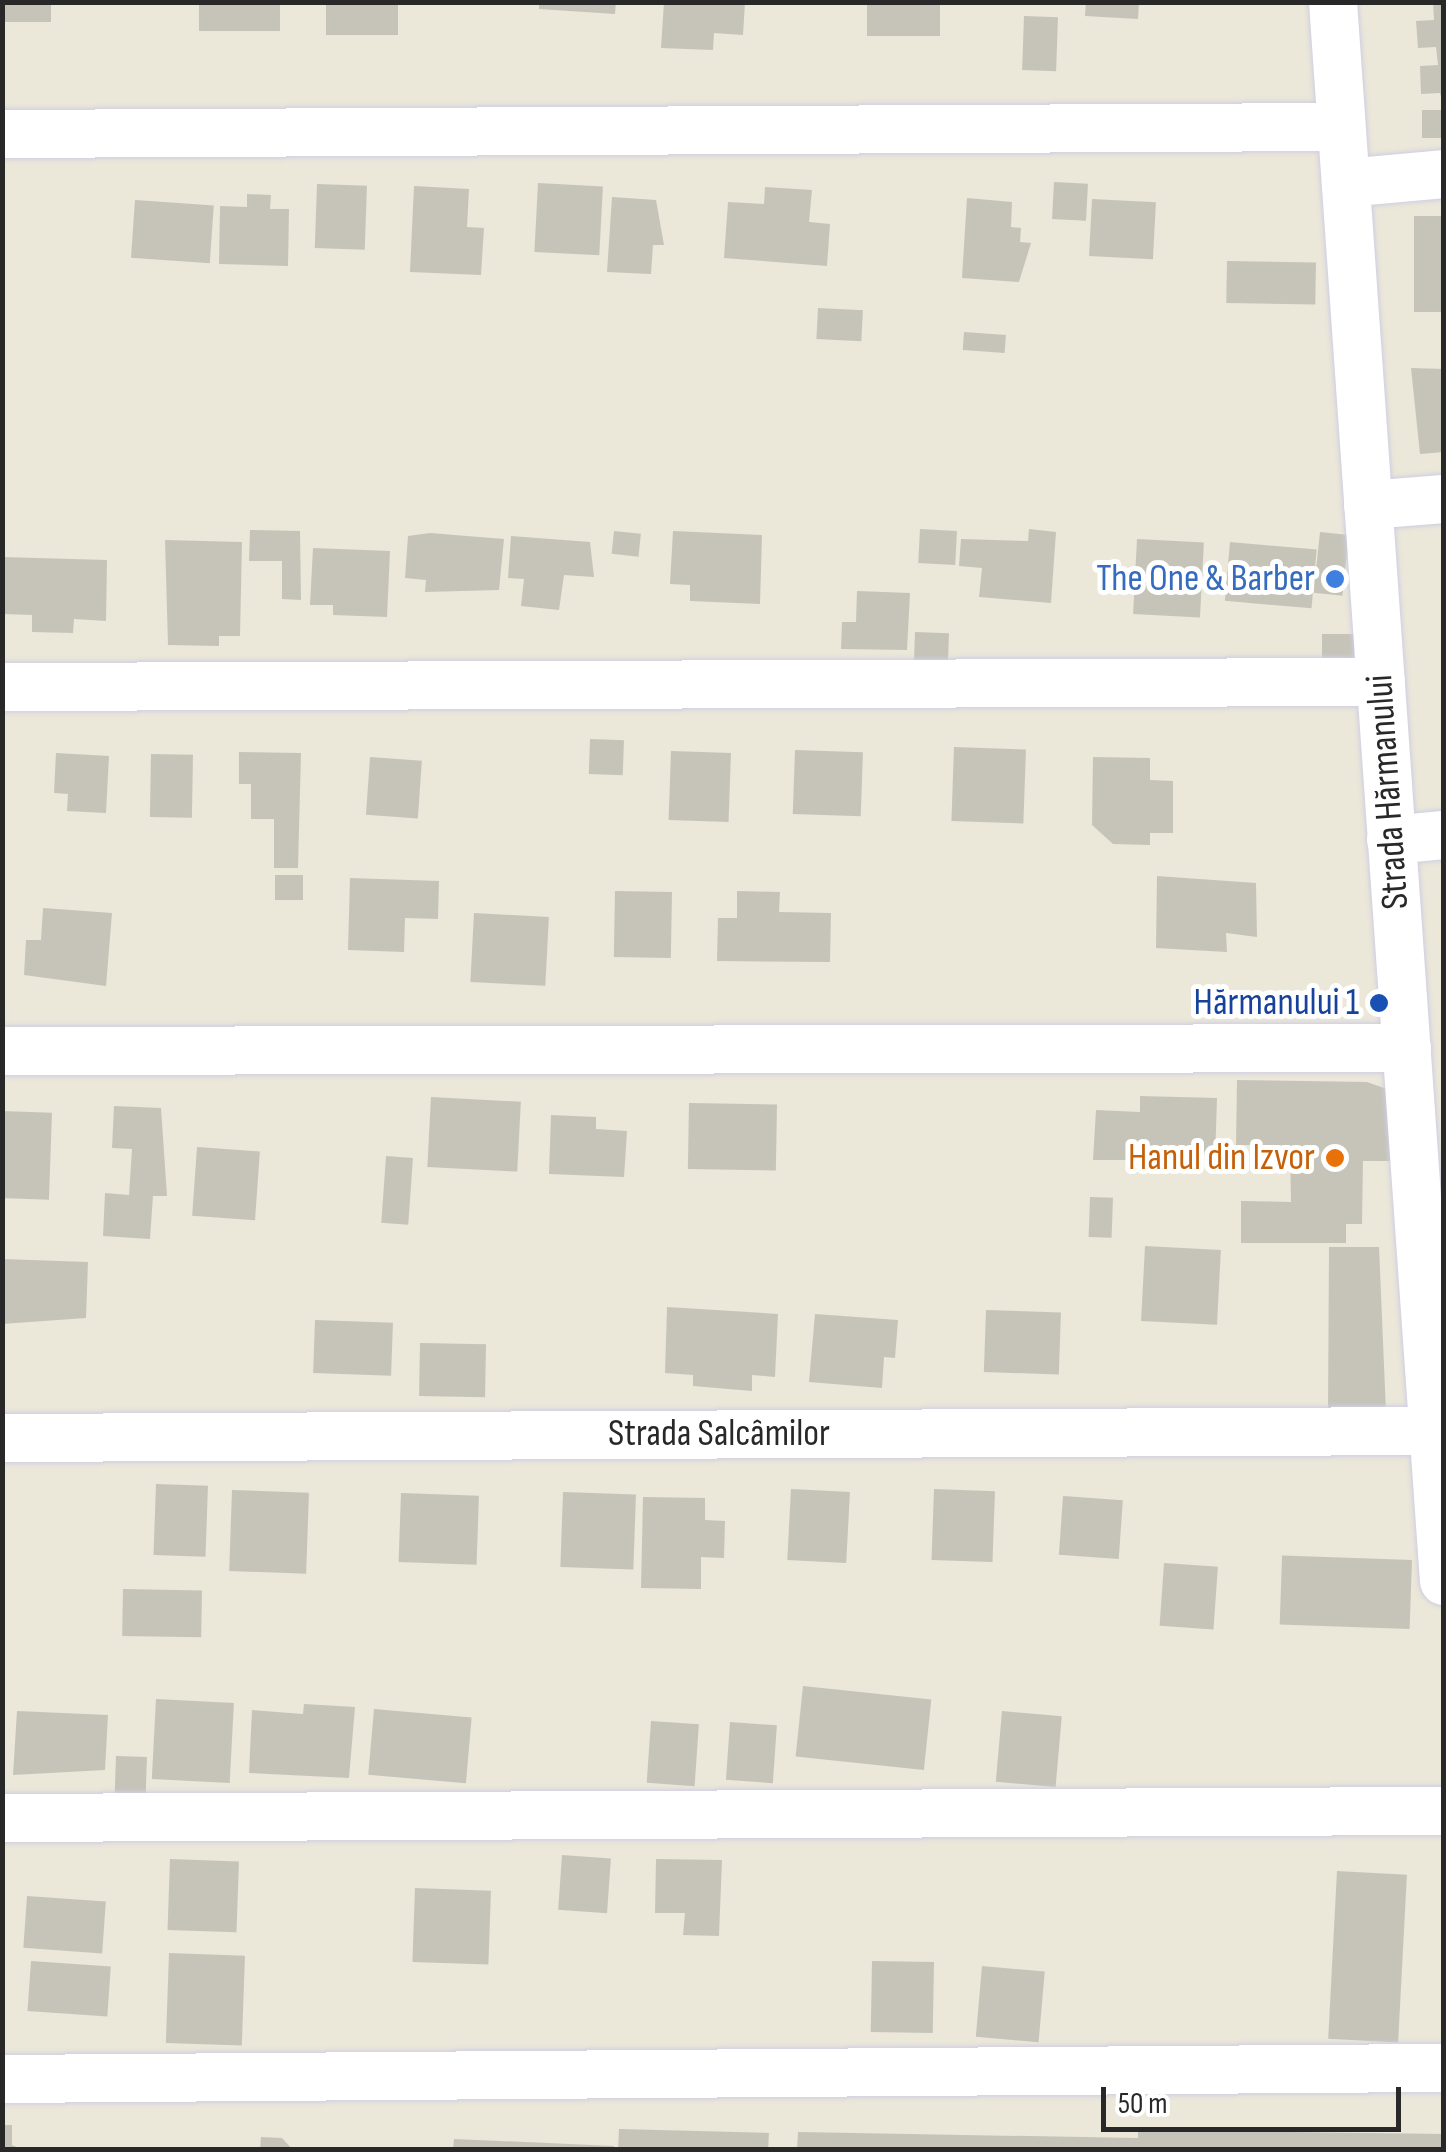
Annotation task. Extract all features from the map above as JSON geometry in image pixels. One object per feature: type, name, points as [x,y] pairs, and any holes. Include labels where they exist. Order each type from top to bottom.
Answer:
[{"type":"street","name":"Strada Hărmanului","points":[[1333,2],[1406,1048],[1429,1146],[1435,1431],[1444,1581]]},
{"type":"street","points":[[2,134],[1342,128]]},
{"type":"street","points":[[1346,183],[1444,174]]},
{"type":"street","points":[[1368,506],[1444,499]]},
{"type":"street","points":[[2,687],[1381,682]]},
{"type":"street","points":[[1391,840],[1444,835]]},
{"type":"street","points":[[2,1051],[1406,1048]]},
{"type":"street","name":"Strada Salcâmilor","points":[[2,1438],[1435,1431]]},
{"type":"street","points":[[2,1818],[1444,1812]]},
{"type":"street","points":[[2,2080],[1444,2068]]},
{"type":"building","points":[[2,2],[51,2],[51,22],[2,22]]},
{"type":"building","points":[[199,2],[280,2],[280,31],[199,31]]},
{"type":"building","points":[[326,2],[398,2],[398,35],[326,35]]},
{"type":"building","points":[[539,2],[616,2],[615,14],[539,9]]},
{"type":"building","points":[[664,2],[745,2],[743,35],[714,33],[713,50],[661,48]]},
{"type":"building","points":[[867,2],[940,2],[940,36],[867,36]]},
{"type":"building","points":[[1086,2],[1139,2],[1138,19],[1085,16]]},
{"type":"building","points":[[1433,2],[1444,2],[1444,108],[1440,93],[1421,94],[1420,66],[1438,65],[1436,47],[1418,48],[1416,21],[1434,20]]},
{"type":"building","points":[[1024,16],[1058,17],[1056,71],[1022,70]]},
{"type":"building","points":[[1422,110],[1444,110],[1444,138],[1422,138]]},
{"type":"building","points":[[1054,182],[1088,184],[1086,221],[1052,219]]},
{"type":"building","points":[[538,183],[603,186],[599,255],[534,252]]},
{"type":"building","points":[[317,184],[367,186],[365,250],[315,248]]},
{"type":"building","points":[[414,186],[469,189],[467,227],[484,228],[481,275],[410,272]]},
{"type":"building","points":[[765,187],[812,190],[809,222],[830,224],[827,266],[724,258],[728,202],[764,204]]},
{"type":"building","points":[[247,194],[271,195],[270,209],[289,209],[288,266],[219,264],[220,206],[247,207]]},
{"type":"building","points":[[612,197],[656,200],[664,245],[653,245],[651,274],[607,272]]},
{"type":"building","points":[[967,198],[1012,202],[1011,227],[1021,228],[1020,242],[1031,243],[1019,282],[962,278]]},
{"type":"building","points":[[1092,199],[1156,202],[1153,259],[1089,256]]},
{"type":"building","points":[[135,200],[214,206],[210,263],[131,258]]},
{"type":"building","points":[[1414,216],[1444,216],[1444,312],[1414,312]]},
{"type":"building","points":[[1227,261],[1316,263],[1315,305],[1226,303]]},
{"type":"building","points":[[818,308],[863,310],[861,341],[816,339]]},
{"type":"building","points":[[964,332],[1006,335],[1005,353],[963,350]]},
{"type":"building","points":[[1411,368],[1444,369],[1444,452],[1420,454]]},
{"type":"building","points":[[920,529],[957,531],[955,565],[918,563]]},
{"type":"building","points":[[1029,529],[1056,532],[1051,603],[979,597],[982,568],[959,566],[961,539],[1028,541]]},
{"type":"building","points":[[250,530],[300,531],[301,600],[282,599],[282,561],[249,561]]},
{"type":"building","points":[[614,531],[641,534],[638,557],[612,554]]},
{"type":"building","points":[[673,531],[762,535],[760,604],[690,601],[690,585],[670,584]]},
{"type":"building","points":[[1320,532],[1349,535],[1342,596],[1314,593]]},
{"type":"building","points":[[430,533],[504,539],[499,590],[425,592],[426,580],[405,578],[408,536]]},
{"type":"building","points":[[511,536],[590,542],[594,577],[564,575],[559,610],[521,606],[524,579],[508,578]]},
{"type":"building","points":[[1137,539],[1204,543],[1200,617],[1133,614]]},
{"type":"building","points":[[165,540],[242,542],[240,636],[219,636],[219,646],[168,645]]},
{"type":"building","points":[[1230,542],[1317,550],[1312,608],[1225,601]]},
{"type":"building","points":[[313,548],[390,551],[387,617],[333,615],[333,605],[310,605]]},
{"type":"building","points":[[2,557],[107,560],[106,621],[74,619],[73,633],[32,632],[32,615],[2,614]]},
{"type":"building","points":[[857,591],[910,593],[907,650],[841,649],[842,622],[856,622]]},
{"type":"building","points":[[915,632],[949,633],[948,669],[914,668]]},
{"type":"building","points":[[1322,634],[1354,634],[1354,667],[1322,667]]},
{"type":"building","points":[[590,739],[624,740],[623,775],[589,774]]},
{"type":"building","points":[[954,747],[1026,750],[1023,823],[951,821]]},
{"type":"building","points":[[795,750],[863,752],[861,816],[793,814]]},
{"type":"building","points":[[671,751],[731,753],[729,822],[669,820]]},
{"type":"building","points":[[239,752],[301,753],[298,868],[274,868],[274,819],[251,819],[251,784],[239,784]]},
{"type":"building","points":[[56,753],[109,756],[106,813],[67,811],[68,794],[54,793]]},
{"type":"building","points":[[151,754],[193,755],[192,818],[150,817]]},
{"type":"building","points":[[370,757],[422,761],[418,818],[366,815]]},
{"type":"building","points":[[1093,757],[1150,758],[1150,780],[1173,781],[1173,833],[1150,833],[1150,845],[1113,844],[1092,825]]},
{"type":"building","points":[[275,875],[303,875],[303,900],[275,900]]},
{"type":"building","points":[[1157,876],[1256,883],[1257,937],[1226,933],[1227,952],[1156,948]]},
{"type":"building","points":[[350,878],[439,881],[438,919],[405,918],[404,952],[348,950]]},
{"type":"building","points":[[615,891],[672,892],[671,958],[614,957]]},
{"type":"building","points":[[737,891],[780,892],[779,912],[831,913],[830,962],[717,961],[718,918],[737,918]]},
{"type":"building","points":[[43,908],[112,913],[106,986],[24,975],[26,940],[41,940]]},
{"type":"building","points":[[474,913],[549,917],[545,986],[470,982]]},
{"type":"building","points":[[1237,1080],[1367,1082],[1387,1089],[1394,1161],[1363,1161],[1362,1224],[1346,1224],[1346,1243],[1241,1243],[1241,1201],[1291,1202],[1290,1145],[1236,1145]]},
{"type":"building","points":[[1140,1096],[1217,1098],[1215,1160],[1093,1160],[1096,1110],[1140,1112]]},
{"type":"building","points":[[431,1097],[521,1102],[517,1172],[427,1167]]},
{"type":"building","points":[[689,1103],[777,1105],[776,1171],[688,1169]]},
{"type":"building","points":[[114,1106],[161,1108],[167,1196],[153,1196],[150,1239],[103,1236],[105,1193],[129,1195],[132,1149],[112,1148]]},
{"type":"building","points":[[2,1111],[52,1113],[49,1200],[2,1198]]},
{"type":"building","points":[[551,1115],[596,1117],[596,1129],[627,1131],[624,1177],[549,1174]]},
{"type":"building","points":[[197,1147],[260,1151],[255,1220],[192,1216]]},
{"type":"building","points":[[386,1156],[413,1158],[408,1225],[381,1223]]},
{"type":"building","points":[[1090,1197],[1113,1198],[1112,1238],[1089,1237]]},
{"type":"building","points":[[1145,1246],[1221,1250],[1217,1325],[1141,1321]]},
{"type":"building","points":[[1329,1247],[1379,1247],[1386,1412],[1328,1413]]},
{"type":"building","points":[[2,1259],[88,1262],[86,1318],[2,1324]]},
{"type":"building","points":[[667,1307],[778,1314],[775,1377],[752,1375],[752,1391],[693,1386],[693,1375],[665,1373]]},
{"type":"building","points":[[986,1310],[1061,1313],[1059,1375],[984,1372]]},
{"type":"building","points":[[815,1314],[898,1320],[895,1358],[884,1357],[882,1388],[809,1382]]},
{"type":"building","points":[[315,1320],[393,1323],[391,1376],[313,1373]]},
{"type":"building","points":[[420,1343],[486,1344],[485,1397],[419,1396]]},
{"type":"building","points":[[156,1484],[208,1486],[205,1557],[154,1555]]},
{"type":"building","points":[[791,1489],[850,1492],[846,1563],[787,1560]]},
{"type":"building","points":[[934,1489],[995,1491],[992,1562],[932,1560]]},
{"type":"building","points":[[232,1490],[309,1493],[306,1574],[229,1571]]},
{"type":"building","points":[[563,1492],[636,1495],[633,1570],[560,1567]]},
{"type":"building","points":[[401,1493],[479,1496],[477,1565],[399,1562]]},
{"type":"building","points":[[1063,1496],[1123,1500],[1119,1559],[1059,1555]]},
{"type":"building","points":[[643,1497],[705,1498],[705,1520],[725,1521],[724,1558],[701,1557],[701,1589],[641,1588]]},
{"type":"building","points":[[1282,1555],[1412,1560],[1410,1629],[1280,1624]]},
{"type":"building","points":[[1164,1563],[1218,1567],[1213,1630],[1160,1626]]},
{"type":"building","points":[[123,1589],[202,1590],[201,1637],[122,1636]]},
{"type":"building","points":[[803,1686],[931,1699],[924,1770],[796,1757]]},
{"type":"building","points":[[156,1699],[234,1703],[230,1783],[152,1779]]},
{"type":"building","points":[[304,1704],[355,1707],[349,1778],[249,1773],[252,1710],[303,1714]]},
{"type":"building","points":[[374,1709],[472,1718],[466,1783],[368,1775]]},
{"type":"building","points":[[17,1711],[108,1715],[105,1770],[13,1775]]},
{"type":"building","points":[[1002,1711],[1062,1716],[1056,1787],[996,1782]]},
{"type":"building","points":[[651,1721],[699,1724],[695,1786],[647,1783]]},
{"type":"building","points":[[730,1722],[777,1725],[773,1783],[726,1780]]},
{"type":"building","points":[[116,1756],[147,1757],[146,1798],[115,1797]]},
{"type":"building","points":[[562,1855],[611,1858],[607,1913],[558,1910]]},
{"type":"building","points":[[170,1859],[239,1861],[236,1932],[168,1930]]},
{"type":"building","points":[[656,1859],[722,1860],[719,1936],[683,1935],[685,1913],[655,1913]]},
{"type":"building","points":[[1337,1871],[1407,1875],[1398,2042],[1328,2039]]},
{"type":"building","points":[[415,1888],[491,1891],[488,1965],[412,1962]]},
{"type":"building","points":[[27,1896],[106,1902],[102,1953],[23,1948]]},
{"type":"building","points":[[169,1953],[245,1956],[242,2046],[166,2043]]},
{"type":"building","points":[[31,1961],[111,1967],[107,2016],[28,2011]]},
{"type":"building","points":[[872,1961],[934,1962],[933,2033],[871,2032]]},
{"type":"building","points":[[982,1966],[1045,1971],[1039,2042],[976,2037]]},
{"type":"building","points":[[2,2125],[12,2125],[12,2145],[23,2150],[2,2150]]},
{"type":"building","points":[[619,2129],[769,2133],[768,2150],[618,2150]]},
{"type":"building","points":[[1138,2130],[1444,2134],[1444,2150],[797,2150],[798,2132],[1138,2138]]},
{"type":"building","points":[[261,2137],[282,2138],[293,2150],[260,2150]]},
{"type":"building","points":[[454,2139],[614,2146],[614,2150],[453,2150]]},
{"type":"place","name":"The One & Barber","points":[[1335,579]]},
{"type":"place","name":"Hărmanului 1","points":[[1379,1003]]},
{"type":"place","name":"Hanul din Izvor","points":[[1335,1158]]}]
